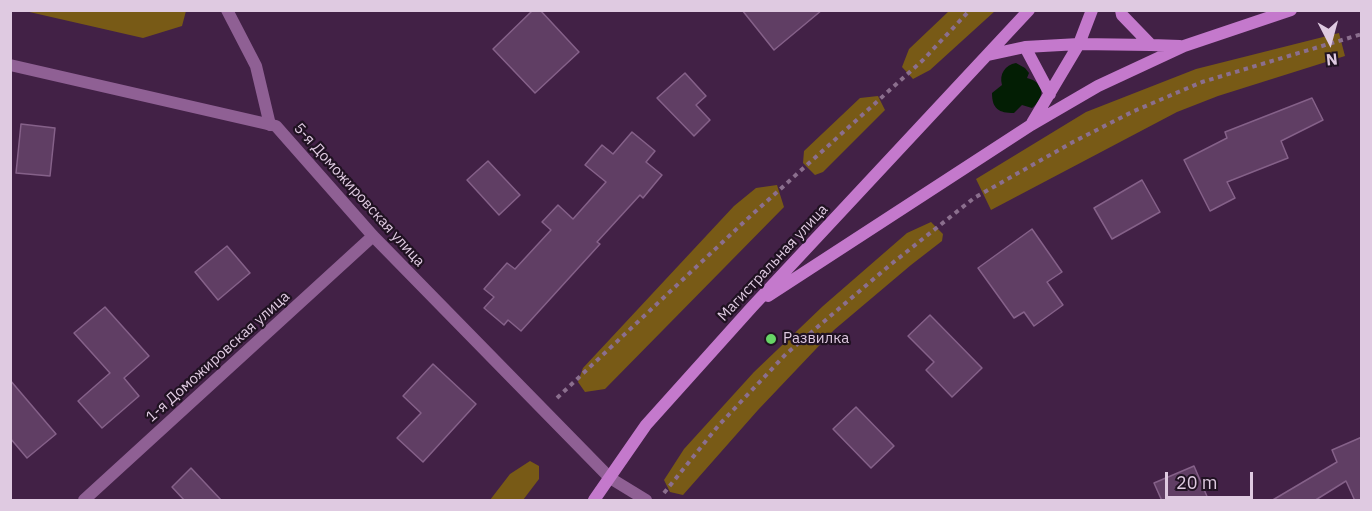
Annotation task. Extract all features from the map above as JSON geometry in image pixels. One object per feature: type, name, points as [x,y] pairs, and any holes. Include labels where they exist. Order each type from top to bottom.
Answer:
[{"type":"main road","name":"Магистральная улица","points":[[594,501],[646,425],[752,307],[1029,10]]},
{"type":"main road","points":[[1031,125],[1079,44],[1092,10]]},
{"type":"main road","points":[[1121,10],[1122,15],[1151,45]]},
{"type":"main road","points":[[752,307],[1031,125],[1098,86],[1184,46],[1291,10]]},
{"type":"main road","points":[[987,55],[1025,47],[1079,44],[1184,46]]},
{"type":"main road","points":[[1025,47],[1050,94]]},
{"type":"street","points":[[227,10],[256,66],[270,125]]},
{"type":"street","name":"5-я Доможировская улица","points":[[10,65],[276,126],[373,236],[610,478],[646,501]]},
{"type":"street","name":"1-я Доможировская улица","points":[[84,501],[373,236]]},
{"type":"path","points":[[544,411],[745,221],[923,60],[970,10]]},
{"type":"path","points":[[658,501],[717,426],[786,354],[890,265],[975,198],[1073,142],[1134,111],[1202,82],[1362,34]]},
{"type":"shaded area","points":[[186,10],[182,26],[143,38],[25,11]]},
{"type":"shaded area","points":[[949,11],[995,11],[930,70],[913,79],[902,67],[909,49]]},
{"type":"shaded area","points":[[1339,33],[1345,56],[1218,96],[1177,112],[991,210],[976,179],[1086,112],[1196,69]]},
{"type":"shaded area","points":[[1016,63],[1029,73],[1027,78],[1037,83],[1041,95],[1032,108],[1022,105],[1014,113],[1004,112],[997,109],[993,103],[992,93],[1002,85],[1001,77],[1004,71]]},
{"type":"shaded area","points":[[878,96],[885,110],[823,172],[815,175],[803,163],[804,151],[860,98]]},
{"type":"shaded area","points":[[777,185],[784,207],[605,389],[585,392],[578,382],[583,368],[734,206],[756,188]]},
{"type":"shaded area","points":[[931,222],[943,234],[942,241],[834,330],[758,410],[683,495],[670,492],[664,480],[684,449],[754,372],[823,306],[907,233]]},
{"type":"shaded area","points":[[530,461],[539,466],[539,479],[523,500],[490,500],[510,474]]},
{"type":"building","points":[[533,10],[540,10],[579,52],[535,93],[493,49]]},
{"type":"building","points":[[742,10],[822,10],[774,50]]},
{"type":"building","points":[[685,73],[706,96],[696,105],[710,120],[694,136],[657,98]]},
{"type":"building","points":[[1312,98],[1323,120],[1281,141],[1288,158],[1227,182],[1235,198],[1210,211],[1184,160],[1227,138],[1225,132]]},
{"type":"building","points":[[21,124],[55,128],[50,176],[16,173]]},
{"type":"building","points":[[632,132],[655,151],[646,162],[662,175],[643,198],[640,195],[597,242],[600,244],[521,331],[508,320],[504,325],[484,308],[494,297],[484,289],[507,263],[515,269],[551,230],[542,222],[558,205],[573,219],[606,182],[585,165],[602,145],[613,154]]},
{"type":"building","points":[[488,161],[520,195],[499,215],[467,180]]},
{"type":"building","points":[[1142,180],[1160,212],[1112,239],[1094,208]]},
{"type":"building","points":[[1032,229],[1062,272],[1047,282],[1063,305],[1034,326],[1024,312],[1014,318],[978,268]]},
{"type":"building","points":[[227,246],[250,273],[218,300],[195,272]]},
{"type":"building","points":[[105,307],[149,356],[124,378],[139,396],[102,428],[78,401],[110,373],[74,333]]},
{"type":"building","points":[[930,315],[982,368],[952,397],[926,370],[934,362],[908,336]]},
{"type":"building","points":[[433,364],[476,404],[423,462],[397,438],[421,413],[403,396]]},
{"type":"building","points":[[10,380],[56,434],[27,458],[10,438]]},
{"type":"building","points":[[856,407],[894,446],[871,468],[833,429]]},
{"type":"building","points":[[1362,437],[1362,501],[1355,501],[1346,481],[1314,501],[1271,501],[1337,462],[1332,450]]},
{"type":"building","points":[[1194,466],[1209,501],[1162,501],[1154,483]]},
{"type":"building","points":[[191,468],[222,501],[185,501],[172,487]]},
{"type":"place","name":"Развилка","points":[[771,339]]}]
